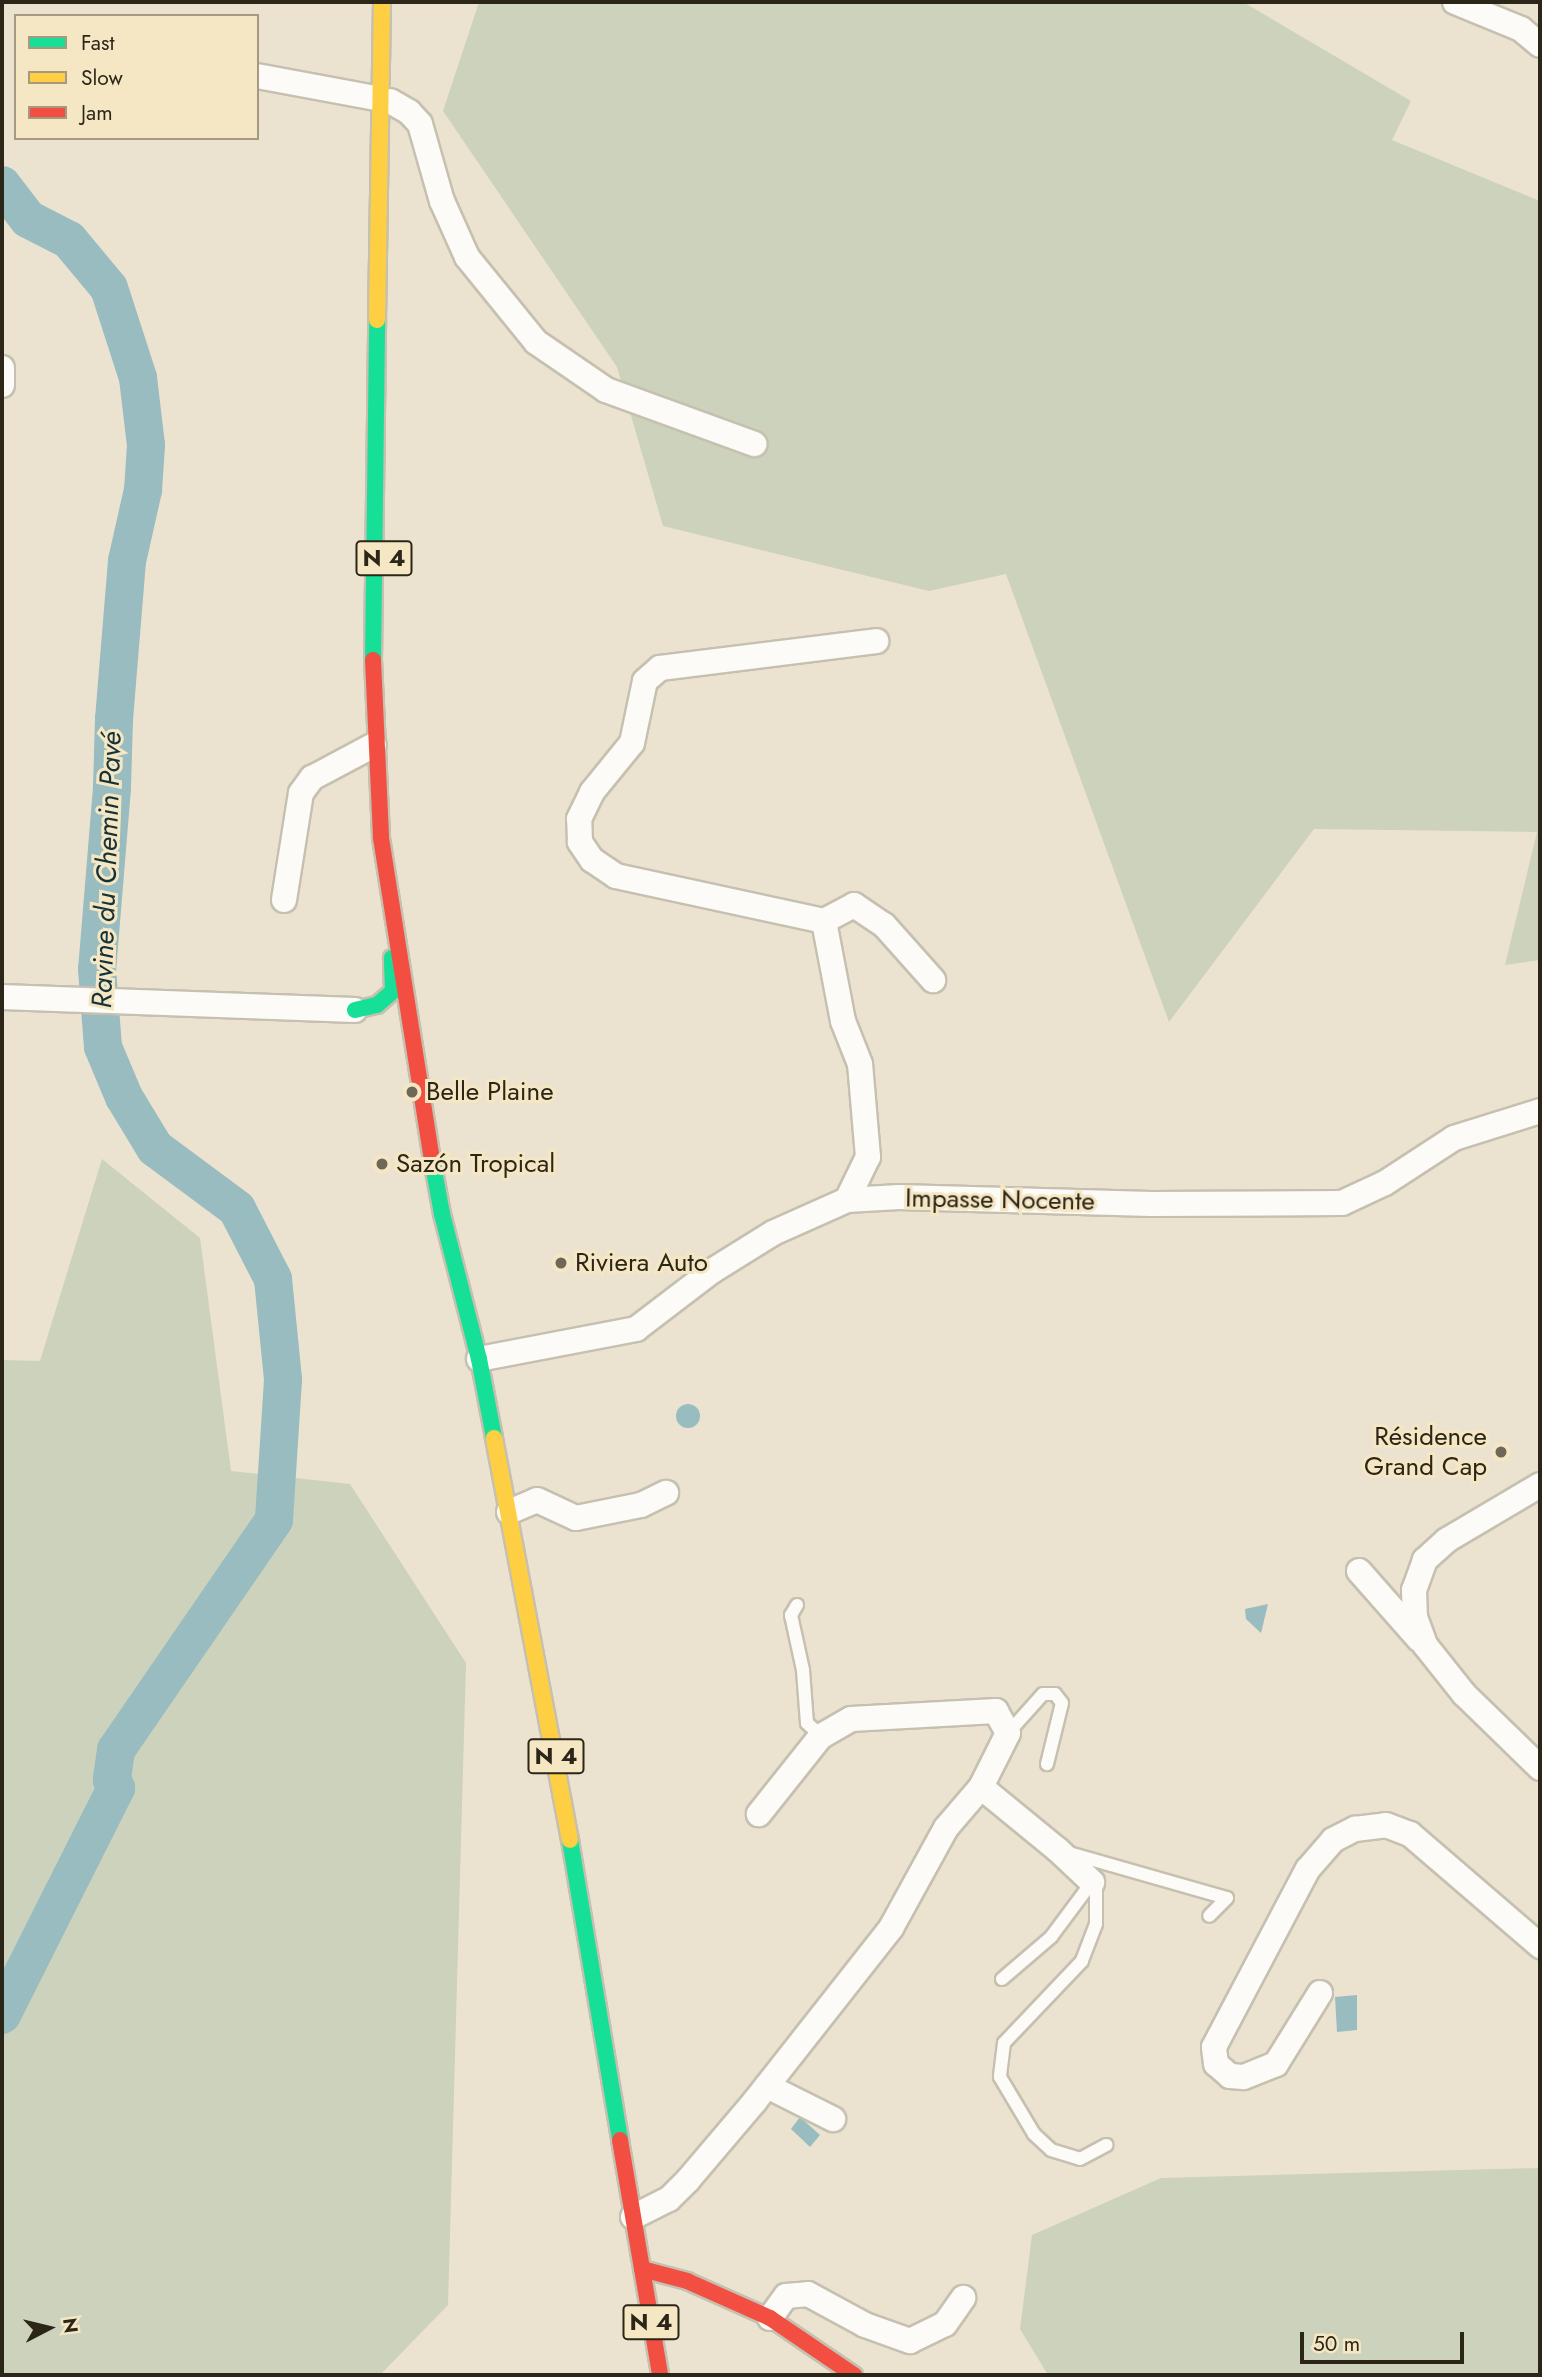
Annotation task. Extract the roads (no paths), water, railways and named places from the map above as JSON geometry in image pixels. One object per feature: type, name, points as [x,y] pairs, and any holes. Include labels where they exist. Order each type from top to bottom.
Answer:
[{"type":"main road","name":"N 4","points":[[382,2],[386,100],[383,636],[387,797],[416,1013],[462,1298]]},
{"type":"main road","name":"N 4","points":[[391,2],[372,642],[374,745],[381,838],[442,1214],[479,1359],[553,1741],[660,2375]]},
{"type":"main road","points":[[355,1010],[377,1005],[393,991],[395,980],[385,907],[390,897]]},
{"type":"main road","points":[[355,1010],[390,1018],[405,1046],[410,1072],[419,1081]]},
{"type":"main road","points":[[642,2269],[687,2281],[770,2318],[854,2375]]},
{"type":"street","points":[[1455,2],[1521,29],[1540,45]]},
{"type":"street","points":[[259,76],[386,100],[409,112],[420,124],[442,201],[467,257],[536,342],[606,390],[754,444]]},
{"type":"street","points":[[2,368],[2,385]]},
{"type":"street","points":[[876,641],[660,668],[645,681],[632,743],[592,792],[579,819],[580,842],[592,860],[617,876],[824,921],[854,905],[884,925],[933,980]]},
{"type":"street","points":[[284,900],[302,793],[312,778],[374,745]]},
{"type":"street","points":[[824,921],[844,1021],[860,1064],[868,1157],[848,1200]]},
{"type":"street","points":[[2,997],[355,1010]]},
{"type":"street","name":"Impasse Nocente","points":[[479,1359],[636,1329],[712,1271],[773,1233],[848,1200],[899,1197],[1151,1204],[1342,1203],[1385,1183],[1454,1138],[1540,1111]]},
{"type":"street","points":[[1427,1649],[1415,1617],[1414,1590],[1425,1560],[1447,1540],[1540,1485]]},
{"type":"street","points":[[509,1512],[537,1500],[576,1518],[642,1505],[666,1493]]},
{"type":"street","points":[[1359,1571],[1464,1694],[1540,1768]]},
{"type":"street","points":[[634,2217],[669,2199],[688,2180],[891,1928],[946,1828],[981,1787],[1008,1733],[996,1711],[962,1710],[851,1719],[821,1736],[759,1814]]},
{"type":"street","points":[[981,1787],[1058,1850],[1092,1882]]},
{"type":"street","points":[[1320,1993],[1276,2064],[1243,2077],[1230,2076],[1216,2064],[1213,2047],[1308,1869],[1332,1840],[1355,1829],[1386,1825],[1410,1834],[1540,1946]]},
{"type":"street","points":[[767,2085],[833,2119]]},
{"type":"street","points":[[770,2318],[786,2296],[808,2294],[865,2325],[910,2341],[945,2324],[963,2298]]},
{"type":"lane","points":[[797,1605],[790,1615],[803,1670],[807,1723],[821,1736]]},
{"type":"lane","points":[[1008,1733],[1043,1694],[1055,1695],[1062,1703],[1047,1764]]},
{"type":"lane","points":[[1058,1850],[1227,1898],[1209,1916]]},
{"type":"lane","points":[[1002,1979],[1051,1937],[1092,1882],[1096,1886],[1096,1924],[1082,1961],[1004,2043],[1000,2077],[1034,2134],[1051,2150],[1080,2159],[1106,2145]]},
{"type":"water","points":[[688,1404],[699,1411],[700,1416],[693,1427],[688,1428],[677,1421],[676,1416],[683,1405]]},
{"type":"water","points":[[1268,1604],[1261,1633],[1246,1619],[1245,1609]]},
{"type":"water","points":[[1357,1995],[1357,2030],[1337,2032],[1335,1997]]},
{"type":"water","points":[[800,2117],[820,2135],[810,2147],[791,2129]]},
{"type":"waterway","name":"Ravine du Chemin Pavé","points":[[2,185],[28,219],[69,240],[109,288],[138,378],[146,445],[143,490],[127,561],[114,719],[112,788],[97,969],[103,1047],[124,1097],[155,1148],[237,1209],[273,1279],[283,1380],[274,1520],[116,1750],[112,1780],[116,1788],[2,2015]]},
{"type":"place","name":"Belle Plaine","points":[[412,1092]]},
{"type":"place","name":"Sazón Tropical","points":[[382,1164]]},
{"type":"place","name":"Riviera Auto","points":[[561,1263]]},
{"type":"place","name":"Résidence Grand Cap","points":[[1501,1452]]}]
